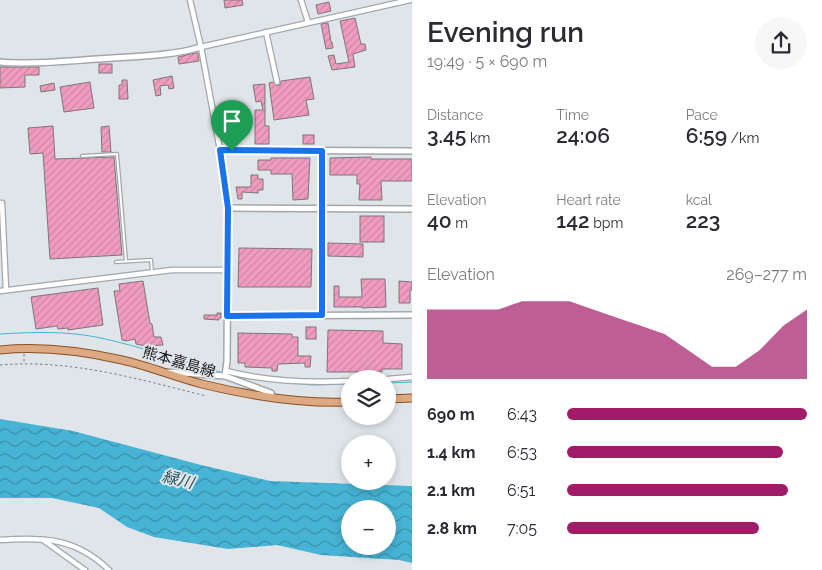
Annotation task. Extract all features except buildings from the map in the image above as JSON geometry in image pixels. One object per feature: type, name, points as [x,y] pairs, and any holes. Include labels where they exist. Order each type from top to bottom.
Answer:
[{"type":"main road","name":"熊本嘉島線","points":[[0,350],[59,350],[102,356],[217,388],[273,398],[341,402]]},
{"type":"main road","points":[[396,399],[412,398]]},
{"type":"street","points":[[190,0],[201,47],[220,150],[228,208],[227,361],[225,374]]},
{"type":"street","points":[[301,0],[308,22]]},
{"type":"street","points":[[0,62],[148,55],[190,50],[410,0]]},
{"type":"street","points":[[266,32],[277,82]]},
{"type":"street","points":[[220,150],[412,151]]},
{"type":"street","points":[[322,151],[322,315]]},
{"type":"street","points":[[0,203],[2,203],[3,291]]},
{"type":"street","points":[[228,208],[412,208]]},
{"type":"street","points":[[0,229],[3,291]]},
{"type":"street","points":[[3,291],[172,270],[228,270]]},
{"type":"street","points":[[227,316],[412,315]]},
{"type":"street","points":[[163,372],[242,375],[308,381],[341,381]]},
{"type":"street","points":[[225,374],[271,393],[273,398]]},
{"type":"street","points":[[396,378],[412,377]]},
{"type":"street","points":[[0,540],[23,538],[79,548],[96,557],[109,570]]},
{"type":"street","points":[[42,540],[85,570]]},
{"type":"lane","points":[[82,156],[117,154],[126,261]]},
{"type":"lane","points":[[116,262],[151,260],[152,272]]},
{"type":"path","points":[[24,349],[24,363]]},
{"type":"path","points":[[0,365],[24,363],[55,364],[86,368],[120,374],[206,396]]},
{"type":"water","name":"緑川","points":[[0,419],[73,431],[270,481],[341,484],[341,490],[396,490],[396,485],[412,486],[412,563],[399,560],[321,555],[277,545],[228,549],[154,537],[127,527],[99,508],[52,498],[0,498]]},
{"type":"waterway","points":[[0,334],[48,332],[96,337],[144,349],[223,373]]},
{"type":"waterway","points":[[234,377],[252,379]]},
{"type":"waterway","points":[[396,383],[412,382]]},
{"type":"waterway","points":[[293,383],[312,385],[341,384]]},
{"type":"route","points":[[220,150],[232,151],[322,151],[322,315],[227,316],[228,208],[220,150]]}]
